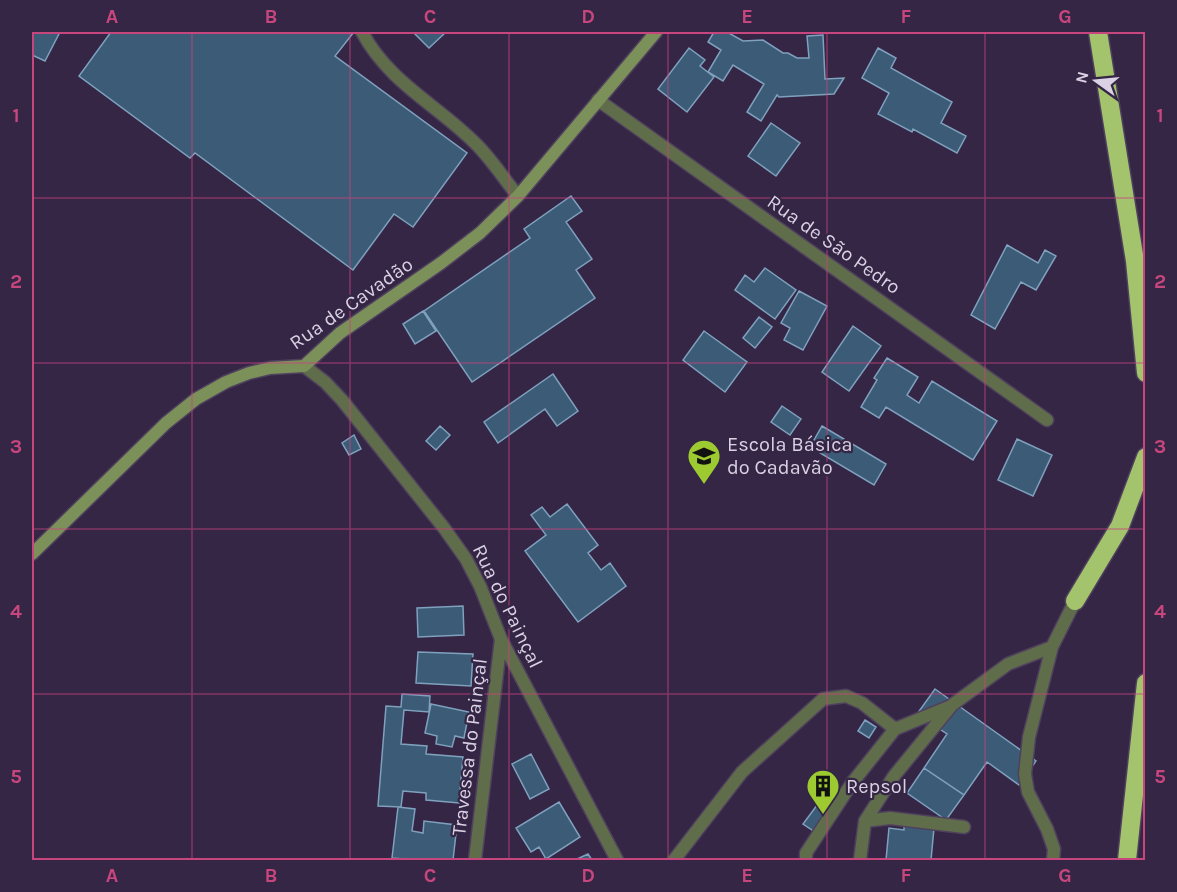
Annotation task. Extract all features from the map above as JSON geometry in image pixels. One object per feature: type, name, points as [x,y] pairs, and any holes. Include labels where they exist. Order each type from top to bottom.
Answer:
[{"type":"highway","points":[[1098,32],[1136,261],[1146,373]]},
{"type":"highway","points":[[1076,601],[1120,526],[1146,457]]},
{"type":"highway","points":[[1127,861],[1146,683]]},
{"type":"street","points":[[362,32],[391,73],[477,145],[518,195]]},
{"type":"street","name":"Rua de Cavadão","points":[[32,554],[166,423],[196,399],[226,382],[249,374],[270,368],[304,366],[340,333],[449,257],[480,232],[518,195],[656,32]]},
{"type":"street","name":"Rua de São Pedro","points":[[598,100],[1047,420]]},
{"type":"street","name":"Rua do Painçal","points":[[304,366],[325,382],[342,400],[466,558],[501,639],[617,861]]},
{"type":"street","points":[[1053,861],[1054,849],[1047,829],[1028,792],[1025,774],[1029,737],[1052,647],[1076,601]]},
{"type":"street","name":"Travessa do Painçal","points":[[477,857],[501,639]]},
{"type":"street","points":[[806,861],[806,853],[852,783],[895,729],[952,705],[1008,664],[1052,647]]},
{"type":"street","points":[[674,861],[742,772],[823,699],[846,696],[862,703],[895,729]]},
{"type":"street","points":[[860,861],[865,821],[894,776],[952,705]]},
{"type":"street","points":[[865,821],[890,818],[964,827]]},
{"type":"building","points":[[32,32],[60,32],[45,61],[32,55]]},
{"type":"building","points":[[111,32],[354,32],[335,56],[467,153],[413,227],[394,214],[353,270],[195,153],[190,158],[79,76]]},
{"type":"building","points":[[413,32],[446,32],[429,48]]},
{"type":"building","points":[[714,32],[727,32],[743,41],[763,40],[783,53],[797,58],[809,58],[807,36],[823,35],[825,79],[844,78],[834,94],[779,97],[777,95],[761,121],[747,112],[764,84],[733,65],[723,81],[708,72],[721,50],[708,42]]},
{"type":"building","points":[[689,48],[705,60],[700,66],[714,77],[687,112],[658,89]]},
{"type":"building","points":[[878,48],[896,58],[891,68],[952,102],[941,123],[966,136],[957,153],[913,129],[912,132],[878,114],[889,93],[862,78]]},
{"type":"building","points":[[771,123],[800,143],[776,176],[748,156]]},
{"type":"building","points":[[571,196],[582,211],[566,222],[592,259],[576,270],[595,298],[472,382],[424,311],[530,238],[524,229]]},
{"type":"building","points":[[1007,245],[1038,263],[1045,250],[1056,256],[1036,290],[1021,282],[995,329],[971,315]]},
{"type":"building","points":[[765,268],[796,290],[775,319],[735,290],[745,275],[754,282]]},
{"type":"building","points":[[799,291],[827,306],[803,350],[784,340],[790,328],[781,323]]},
{"type":"building","points":[[423,311],[436,331],[415,344],[403,324]]},
{"type":"building","points":[[759,317],[772,327],[755,348],[743,338]]},
{"type":"building","points":[[853,326],[881,346],[849,391],[822,372]]},
{"type":"building","points":[[704,331],[747,362],[725,392],[683,360]]},
{"type":"building","points":[[887,358],[918,377],[907,395],[919,403],[932,381],[997,421],[973,460],[886,407],[879,418],[861,407],[877,380],[874,378]]},
{"type":"building","points":[[553,374],[578,411],[557,426],[545,409],[498,443],[484,422]]},
{"type":"building","points":[[782,406],[801,419],[790,435],[771,422]]},
{"type":"building","points":[[440,426],[450,435],[436,450],[426,441]]},
{"type":"building","points":[[822,426],[886,464],[874,485],[810,447]]},
{"type":"building","points":[[354,435],[361,449],[349,455],[342,443]]},
{"type":"building","points":[[1017,439],[1052,455],[1033,496],[998,480]]},
{"type":"building","points":[[567,504],[598,545],[588,553],[601,570],[610,563],[626,586],[578,622],[525,551],[546,535],[531,515],[542,507],[550,517]]},
{"type":"building","points":[[463,606],[464,635],[418,637],[417,608]]},
{"type":"building","points":[[418,652],[473,654],[471,686],[416,683]]},
{"type":"building","name":"Repsol","points":[[935,689],[1036,761],[1019,785],[987,762],[964,795],[924,768],[947,734],[917,714]]},
{"type":"building","points":[[402,694],[430,696],[429,712],[404,710],[401,744],[427,746],[426,754],[463,757],[459,803],[426,800],[426,793],[403,791],[401,807],[378,806],[386,706],[401,707]]},
{"type":"building","points":[[431,704],[469,712],[464,738],[455,736],[452,747],[436,744],[437,736],[425,733]]},
{"type":"building","points":[[865,720],[876,727],[869,738],[858,731]]},
{"type":"building","points":[[531,754],[549,789],[530,799],[512,764]]},
{"type":"building","points":[[924,768],[964,795],[946,820],[907,793]]},
{"type":"building","name":"Repsol","points":[[826,793],[843,805],[821,836],[803,824]]},
{"type":"building","points":[[559,802],[580,837],[546,859],[539,847],[531,852],[516,828]]},
{"type":"building","points":[[398,807],[415,809],[412,831],[423,833],[424,821],[457,825],[453,860],[392,858]]},
{"type":"building","points":[[904,825],[934,828],[931,860],[886,860],[889,828],[904,830]]},
{"type":"building","points":[[588,854],[592,860],[575,860]]},
{"type":"place","name":"Escola Básica do Cadavão","points":[[704,485]]},
{"type":"place","name":"Repsol","points":[[823,815]]}]
